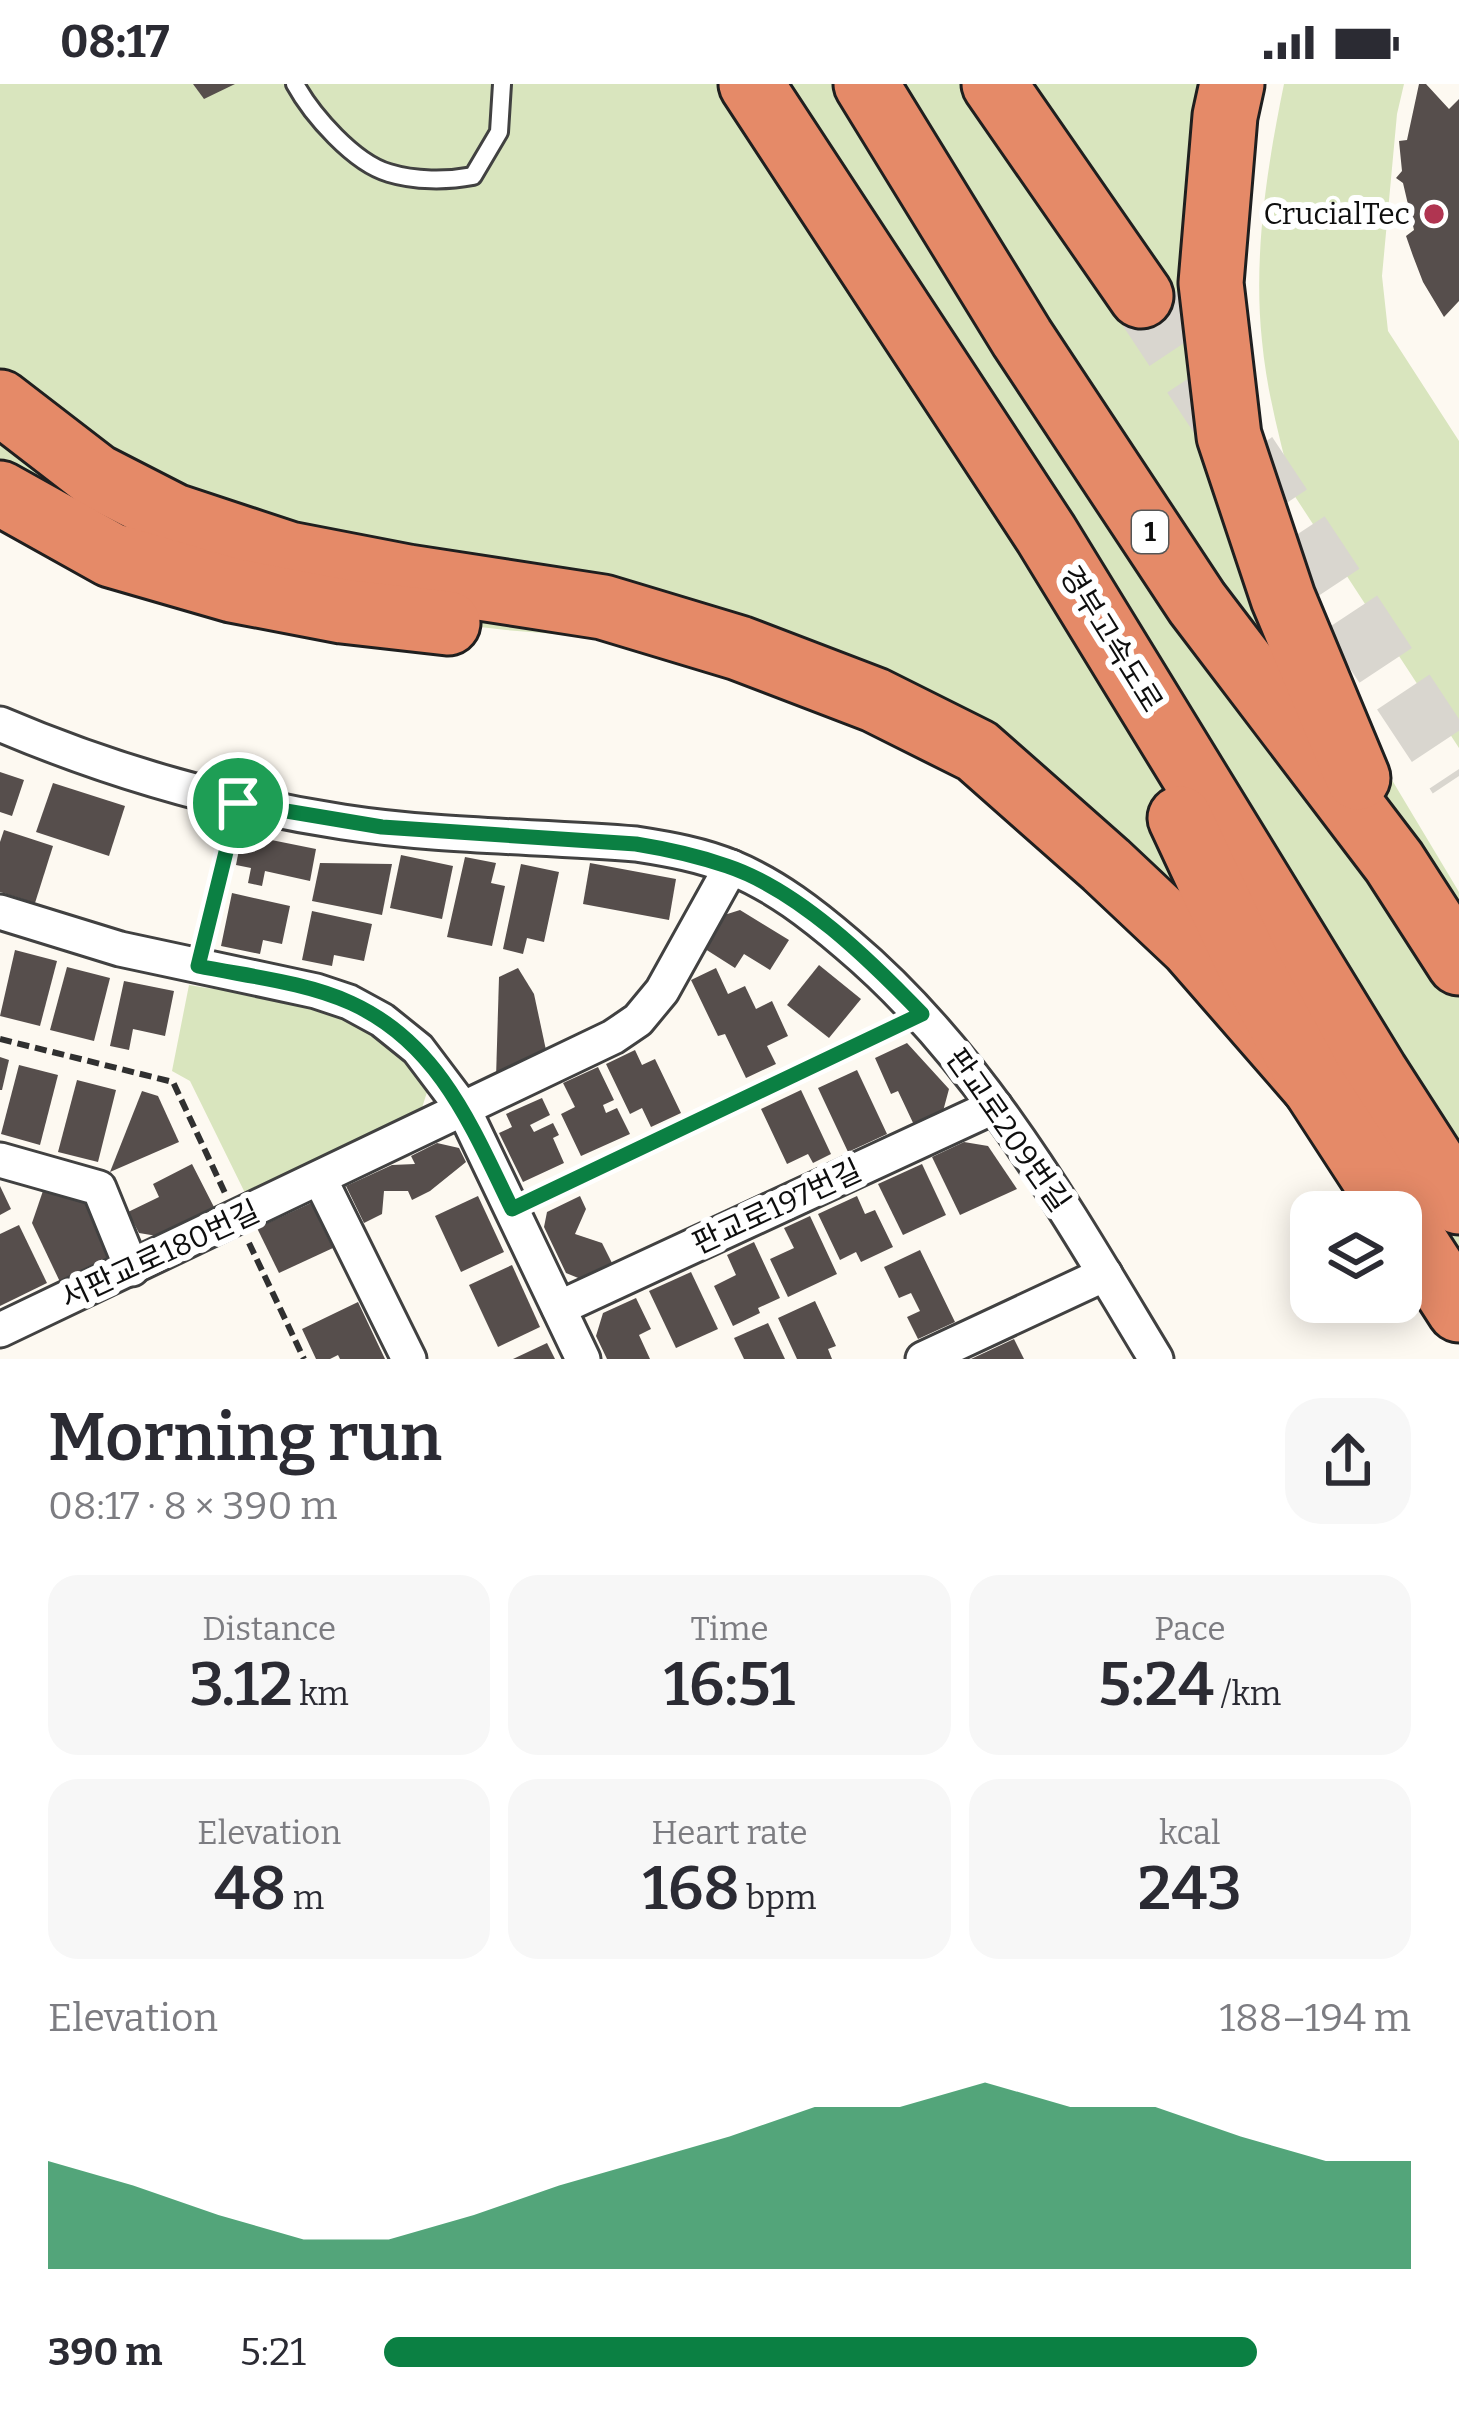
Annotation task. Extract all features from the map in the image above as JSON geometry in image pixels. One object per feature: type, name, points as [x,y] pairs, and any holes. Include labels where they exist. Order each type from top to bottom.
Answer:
[{"type":"highway","name":"경부고속도로","points":[[751,84],[1046,534],[1459,1202]]},
{"type":"highway","name":"1","points":[[866,84],[1022,338],[1197,603],[1394,862],[1459,963]]},
{"type":"highway","points":[[994,84],[1141,296]]},
{"type":"highway","points":[[1232,84],[1210,283],[1229,436],[1283,598],[1394,862]]},
{"type":"highway","points":[[0,402],[97,476],[174,516],[290,554],[408,578],[603,607],[739,649],[875,700],[977,751],[1192,946],[1314,1086]]},
{"type":"highway","points":[[0,493],[112,555],[232,590],[342,611],[739,649]]},
{"type":"highway","points":[[1046,534],[1250,968],[1314,1086],[1382,1191]]},
{"type":"highway","points":[[1422,1253],[1459,1310]]},
{"type":"street","name":"판교로209번길","points":[[0,724],[104,764],[238,803],[382,827],[636,844],[730,867],[776,890],[873,965],[964,1062],[1156,1359]]},
{"type":"street","name":"서판교로180번길","points":[[0,1330],[590,1050],[638,1020],[662,991],[730,867]]},
{"type":"street","points":[[0,912],[120,949],[316,991],[382,1020],[418,1049],[464,1110],[583,1359]]},
{"type":"street","name":"판교로197번길","points":[[559,1308],[994,1106]]},
{"type":"street","points":[[0,1160],[99,1188],[132,1269]]},
{"type":"street","points":[[320,1179],[409,1359]]},
{"type":"street","points":[[923,1359],[1105,1274]]},
{"type":"lane","points":[[295,84],[344,146],[387,173],[447,181],[473,176],[499,132],[502,84]]},
{"type":"path","points":[[198,966],[238,803]]},
{"type":"path","points":[[512,1209],[922,1014]]},
{"type":"path","points":[[0,1039],[173,1082],[304,1359]]},
{"type":"green space","points":[[0,84],[1232,84],[1211,283],[1283,598],[1459,892],[1459,1310],[1422,1253],[1422,1191],[1375,1191],[977,751],[739,649],[342,611],[0,493]]},
{"type":"green space","points":[[1284,84],[1404,84],[1382,276],[1388,331],[1459,441],[1459,748],[1294,495],[1267,380],[1259,277],[1263,212]]},
{"type":"green space","points":[[189,985],[288,1001],[360,1026],[429,1086],[420,1114],[247,1197],[190,1081],[172,1071]]},
{"type":"building","points":[[193,84],[235,84],[204,99]]},
{"type":"building","name":"CrucialTec","points":[[1419,84],[1426,84],[1449,109],[1459,99],[1459,301],[1444,317],[1423,282],[1406,236],[1414,230],[1403,183],[1396,178],[1402,171],[1399,141],[1407,140]]},
{"type":"building","points":[[0,772],[24,780],[12,816],[0,812]]},
{"type":"building","points":[[53,783],[125,806],[109,856],[36,832]]},
{"type":"building","points":[[4,830],[53,846],[35,903],[0,892]]},
{"type":"building","points":[[242,834],[316,849],[310,881],[265,871],[262,886],[248,883],[251,868],[236,865]]},
{"type":"building","points":[[401,855],[453,866],[442,919],[390,908]]},
{"type":"building","points":[[465,857],[496,863],[491,883],[505,886],[492,946],[447,937]]},
{"type":"building","points":[[320,863],[392,864],[382,915],[312,901]]},
{"type":"building","points":[[590,863],[676,879],[669,920],[583,904]]},
{"type":"building","points":[[521,864],[559,872],[544,942],[527,938],[523,954],[503,949]]},
{"type":"building","points":[[232,893],[290,906],[282,944],[263,940],[260,954],[221,946]]},
{"type":"building","points":[[740,910],[789,940],[770,970],[744,954],[735,968],[702,947],[721,916]]},
{"type":"building","points":[[312,911],[372,924],[364,961],[334,955],[332,966],[302,960]]},
{"type":"building","points":[[15,950],[57,961],[40,1026],[0,1016]]},
{"type":"building","points":[[819,965],[861,999],[829,1038],[787,1005]]},
{"type":"building","points":[[67,967],[110,978],[94,1041],[50,1030]]},
{"type":"building","points":[[518,968],[534,994],[546,1050],[496,1078],[499,977]]},
{"type":"building","points":[[716,968],[728,994],[745,986],[756,1009],[772,1001],[788,1036],[767,1046],[776,1064],[746,1078],[725,1034],[718,1036],[691,980]]},
{"type":"building","points":[[124,981],[174,991],[165,1036],[133,1029],[129,1050],[110,1046]]},
{"type":"building","points":[[907,1043],[949,1089],[942,1115],[915,1127],[898,1091],[891,1094],[875,1058]]},
{"type":"building","points":[[635,1050],[642,1065],[655,1059],[681,1113],[651,1127],[642,1108],[630,1114],[606,1064]]},
{"type":"building","points":[[0,1057],[9,1060],[2,1090],[0,1090]]},
{"type":"building","points":[[19,1065],[58,1075],[40,1145],[1,1134]]},
{"type":"building","points":[[598,1067],[614,1100],[603,1105],[606,1113],[617,1108],[630,1134],[581,1156],[561,1114],[575,1107],[563,1083]]},
{"type":"building","points":[[857,1070],[887,1134],[848,1152],[818,1088]]},
{"type":"building","points":[[77,1080],[116,1090],[98,1162],[58,1152]]},
{"type":"building","points":[[801,1090],[831,1154],[813,1163],[808,1154],[787,1164],[761,1109]]},
{"type":"building","points":[[142,1091],[158,1096],[179,1142],[110,1172]]},
{"type":"building","points":[[542,1098],[550,1115],[530,1125],[534,1132],[553,1123],[559,1135],[553,1138],[564,1163],[523,1182],[499,1133],[512,1127],[506,1114]]},
{"type":"building","points":[[964,1142],[988,1146],[1017,1189],[960,1215],[932,1157]]},
{"type":"building","points":[[437,1143],[459,1148],[466,1162],[412,1200],[408,1191],[384,1191],[382,1214],[364,1223],[346,1186],[392,1165],[415,1164],[411,1156]]},
{"type":"building","points":[[192,1164],[216,1211],[163,1237],[139,1233],[128,1212],[159,1197],[153,1184]]},
{"type":"building","points":[[922,1164],[946,1215],[903,1235],[878,1184]]},
{"type":"building","points":[[45,1185],[85,1197],[115,1259],[61,1284],[32,1223]]},
{"type":"building","points":[[0,1186],[11,1209],[0,1215]]},
{"type":"building","points":[[478,1196],[504,1252],[461,1272],[435,1216]]},
{"type":"building","points":[[580,1196],[586,1209],[575,1234],[602,1243],[615,1269],[588,1282],[566,1273],[544,1227],[547,1212]]},
{"type":"building","points":[[857,1196],[865,1214],[875,1210],[893,1247],[861,1262],[856,1252],[840,1260],[818,1214]]},
{"type":"building","points":[[311,1203],[333,1248],[279,1273],[257,1228]]},
{"type":"building","points":[[810,1216],[837,1274],[788,1297],[770,1259],[794,1248],[784,1228]]},
{"type":"building","points":[[19,1225],[47,1283],[0,1306],[0,1234]]},
{"type":"building","points":[[754,1242],[780,1298],[733,1326],[714,1286],[736,1275],[727,1255]]},
{"type":"building","points":[[920,1250],[955,1322],[918,1339],[907,1317],[920,1311],[911,1293],[899,1298],[884,1267]]},
{"type":"building","points":[[512,1265],[540,1327],[498,1347],[469,1285]]},
{"type":"building","points":[[691,1272],[718,1329],[676,1348],[649,1291]]},
{"type":"building","points":[[636,1298],[651,1329],[639,1335],[650,1359],[607,1359],[596,1336],[603,1313]]},
{"type":"building","points":[[815,1301],[836,1346],[828,1349],[832,1359],[797,1359],[778,1318]]},
{"type":"building","points":[[358,1302],[385,1359],[340,1359],[338,1355],[316,1359],[302,1329]]},
{"type":"building","points":[[768,1323],[785,1359],[744,1359],[734,1338]]},
{"type":"building","points":[[1014,1339],[1024,1359],[971,1359]]},
{"type":"building","points":[[547,1343],[555,1359],[513,1359]]},
{"type":"tunnel","points":[[1141,296],[1459,776]]},
{"type":"place","name":"CrucialTec","points":[[1434,214]]},
{"type":"route","points":[[238,803],[382,827],[636,844],[730,867],[805,910],[873,965],[922,1014],[512,1209],[455,1096],[418,1049],[382,1020],[316,991],[198,966],[238,803]]}]
